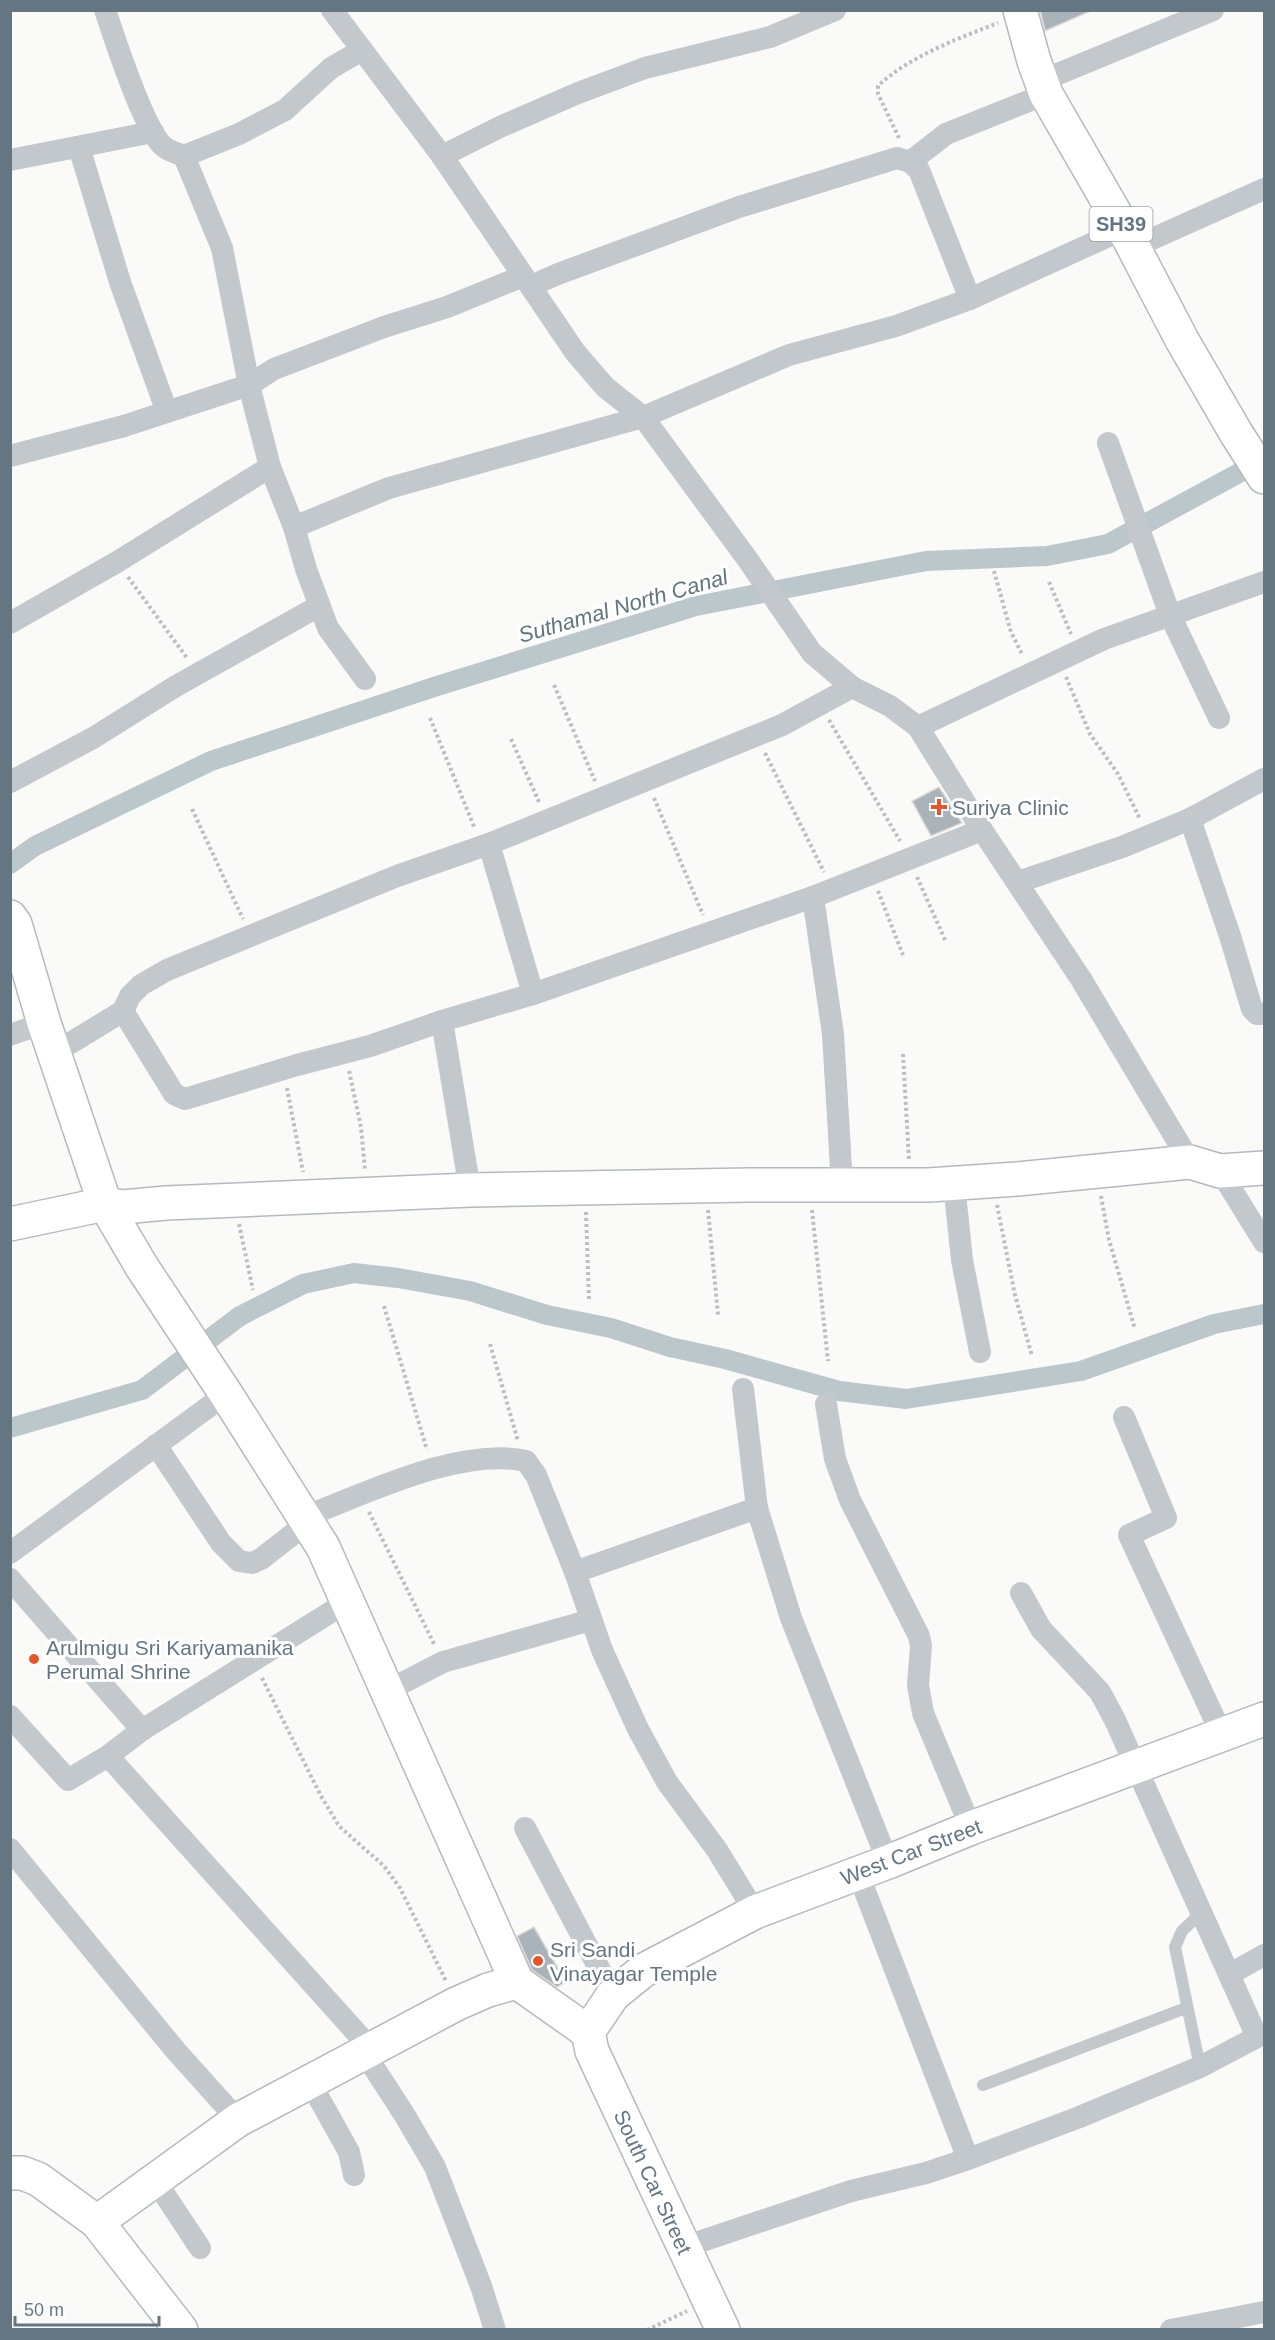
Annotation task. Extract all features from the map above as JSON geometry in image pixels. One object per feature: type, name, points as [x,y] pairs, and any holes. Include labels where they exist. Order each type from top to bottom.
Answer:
[{"type":"main road","name":"SH39","points":[[1021,12],[1044,88],[1129,238],[1182,340],[1264,477]]},
{"type":"main road","points":[[13,920],[44,1023],[105,1204],[142,1267],[323,1547],[517,1982],[588,2032]]},
{"type":"main road","points":[[10,1224],[105,1204],[123,1207],[368,1194],[585,1187],[954,1184],[1097,1172],[1205,1167],[1264,1168]]},
{"type":"main road","name":"West Car Street","points":[[588,2032],[613,1995],[644,1970],[755,1912],[971,1828],[1264,1719]]},
{"type":"main road","points":[[97,2222],[238,2120],[456,2004],[488,1990],[517,1982]]},
{"type":"main road","name":"South Car Street","points":[[588,2032],[592,2051],[716,2315]]},
{"type":"main road","points":[[10,2173],[22,2173],[38,2179],[97,2222],[181,2330]]},
{"type":"street","points":[[105,10],[136,94],[153,132],[163,147],[184,156],[222,248],[249,385],[270,466],[294,527],[328,628],[365,679]]},
{"type":"street","points":[[332,10],[442,156],[575,352],[598,378],[643,417],[813,652],[852,687],[890,706],[918,727],[982,830],[1205,1167],[1264,1242]]},
{"type":"street","points":[[442,156],[502,126],[587,89],[645,68],[770,38],[835,10]]},
{"type":"street","points":[[910,162],[946,134],[1190,15],[1213,10]]},
{"type":"street","points":[[184,156],[239,134],[285,110],[331,68],[362,50]]},
{"type":"street","points":[[10,160],[153,132]]},
{"type":"street","points":[[79,147],[120,282],[166,412]]},
{"type":"street","points":[[10,456],[124,426],[249,385],[274,369],[384,327],[527,283],[542,281],[739,207],[897,158],[910,162],[919,170],[970,299]]},
{"type":"street","points":[[294,527],[389,488],[643,417],[789,355],[896,326],[1129,238],[1262,194]]},
{"type":"street","points":[[1108,443],[1170,615],[1219,718]]},
{"type":"street","points":[[10,622],[117,562],[270,466]]},
{"type":"street","points":[[918,727],[1104,639],[1264,582]]},
{"type":"street","points":[[10,782],[93,738],[199,674],[319,606]]},
{"type":"street","points":[[54,1053],[123,1011],[130,996],[167,970],[397,876],[485,845],[782,726],[852,687]]},
{"type":"street","points":[[1018,882],[1190,819],[1264,779]]},
{"type":"street","points":[[1190,819],[1252,1009],[1257,1014],[1264,1014]]},
{"type":"street","points":[[123,1011],[174,1094],[185,1100],[283,1070],[370,1047],[442,1021],[533,994],[823,893],[982,830]]},
{"type":"street","points":[[485,845],[533,994]]},
{"type":"street","points":[[823,893],[842,1185]]},
{"type":"street","points":[[442,1021],[470,1190]]},
{"type":"street","points":[[10,1035],[44,1023]]},
{"type":"street","points":[[954,1184],[962,1260],[980,1352]]},
{"type":"street","points":[[743,1389],[757,1508],[791,1618],[888,1862]]},
{"type":"street","points":[[10,1553],[226,1394]]},
{"type":"street","points":[[826,1404],[835,1459],[850,1500],[919,1636],[921,1646],[918,1685],[923,1713],[971,1828]]},
{"type":"street","points":[[1124,1417],[1166,1518],[1129,1535],[1222,1735]]},
{"type":"street","points":[[156,1445],[221,1543],[239,1561],[252,1563],[261,1559],[305,1520],[361,1495],[433,1468],[507,1457],[526,1461],[536,1475],[575,1572],[602,1650],[638,1729],[667,1782],[717,1850],[755,1912]]},
{"type":"street","points":[[575,1572],[757,1508]]},
{"type":"street","points":[[10,1579],[142,1730]]},
{"type":"street","points":[[684,2247],[851,2191],[926,2173],[968,2159],[1077,2118],[1200,2067],[1257,2037],[1138,1767],[1100,1692],[1041,1629],[1021,1593]]},
{"type":"street","points":[[10,1716],[68,1780],[108,1756],[142,1730],[252,1659],[347,1602]]},
{"type":"street","points":[[387,1691],[443,1662],[591,1620]]},
{"type":"street","points":[[108,1756],[369,2052],[435,2167],[481,2286],[495,2330]]},
{"type":"street","points":[[525,1828],[613,1995]]},
{"type":"street","points":[[10,1849],[176,2051],[238,2120]]},
{"type":"street","points":[[858,1873],[968,2159]]},
{"type":"street","points":[[1230,1974],[1264,1955]]},
{"type":"street","points":[[310,2082],[349,2152],[354,2175]]},
{"type":"street","points":[[155,2180],[200,2248]]},
{"type":"street","points":[[1171,2330],[1264,2312]]},
{"type":"lane","points":[[1200,2067],[1175,1947],[1182,1931],[1202,1912]]},
{"type":"lane","points":[[983,2085],[1186,2008]]},
{"type":"path","points":[[910,162],[878,94],[878,86],[902,68],[960,38],[1021,12]]},
{"type":"path","points":[[117,562],[199,674]]},
{"type":"path","points":[[994,570],[1011,632],[1031,673]]},
{"type":"path","points":[[1049,582],[1090,734],[1118,774],[1148,836]]},
{"type":"path","points":[[554,685],[603,798]]},
{"type":"path","points":[[820,704],[909,858],[946,942]]},
{"type":"path","points":[[430,718],[485,845]]},
{"type":"path","points":[[756,736],[823,893]]},
{"type":"path","points":[[511,739],[546,819]]},
{"type":"path","points":[[646,780],[710,932]]},
{"type":"path","points":[[192,809],[250,936]]},
{"type":"path","points":[[871,873],[903,955]]},
{"type":"path","points":[[345,1053],[361,1127],[368,1194]]},
{"type":"path","points":[[903,1054],[910,1185]]},
{"type":"path","points":[[283,1070],[308,1197]]},
{"type":"path","points":[[1097,1172],[1109,1240],[1135,1329]]},
{"type":"path","points":[[993,1181],[1015,1295],[1032,1356]]},
{"type":"path","points":[[810,1185],[828,1362]]},
{"type":"path","points":[[705,1186],[718,1315]]},
{"type":"path","points":[[585,1187],[589,1300]]},
{"type":"path","points":[[234,1200],[253,1290]]},
{"type":"path","points":[[384,1306],[433,1468]]},
{"type":"path","points":[[490,1344],[513,1430],[526,1461]]},
{"type":"path","points":[[361,1495],[443,1662]]},
{"type":"path","points":[[252,1659],[321,1796],[339,1826],[384,1866],[400,1888],[442,1968],[456,2004]]},
{"type":"path","points":[[647,2330],[716,2315]]},
{"type":"building","points":[[1040,10],[1093,10],[1045,31]]},
{"type":"building","points":[[939,787],[962,823],[931,836],[912,801]]},
{"type":"building","name":"Sri Sandi Vinayagar Temple","points":[[534,1927],[566,1982],[557,1987],[532,1970],[517,1936]]},
{"type":"waterway","name":"Suthamal North Canal","points":[[10,864],[35,846],[211,761],[437,686],[696,606],[926,561],[1047,556],[1108,544],[1263,460]]},
{"type":"waterway","points":[[10,1428],[142,1390],[240,1316],[303,1284],[354,1273],[398,1278],[470,1291],[547,1315],[611,1328],[670,1347],[725,1359],[839,1391],[906,1399],[1081,1371],[1214,1324],[1264,1314]]},
{"type":"place","name":"Suriya Clinic","points":[[939,807]]},
{"type":"place","name":"Arulmigu Sri Kariyamanika Perumal Shrine","points":[[34,1659]]},
{"type":"place","name":"Sri Sandi Vinayagar Temple","points":[[538,1961]]}]
